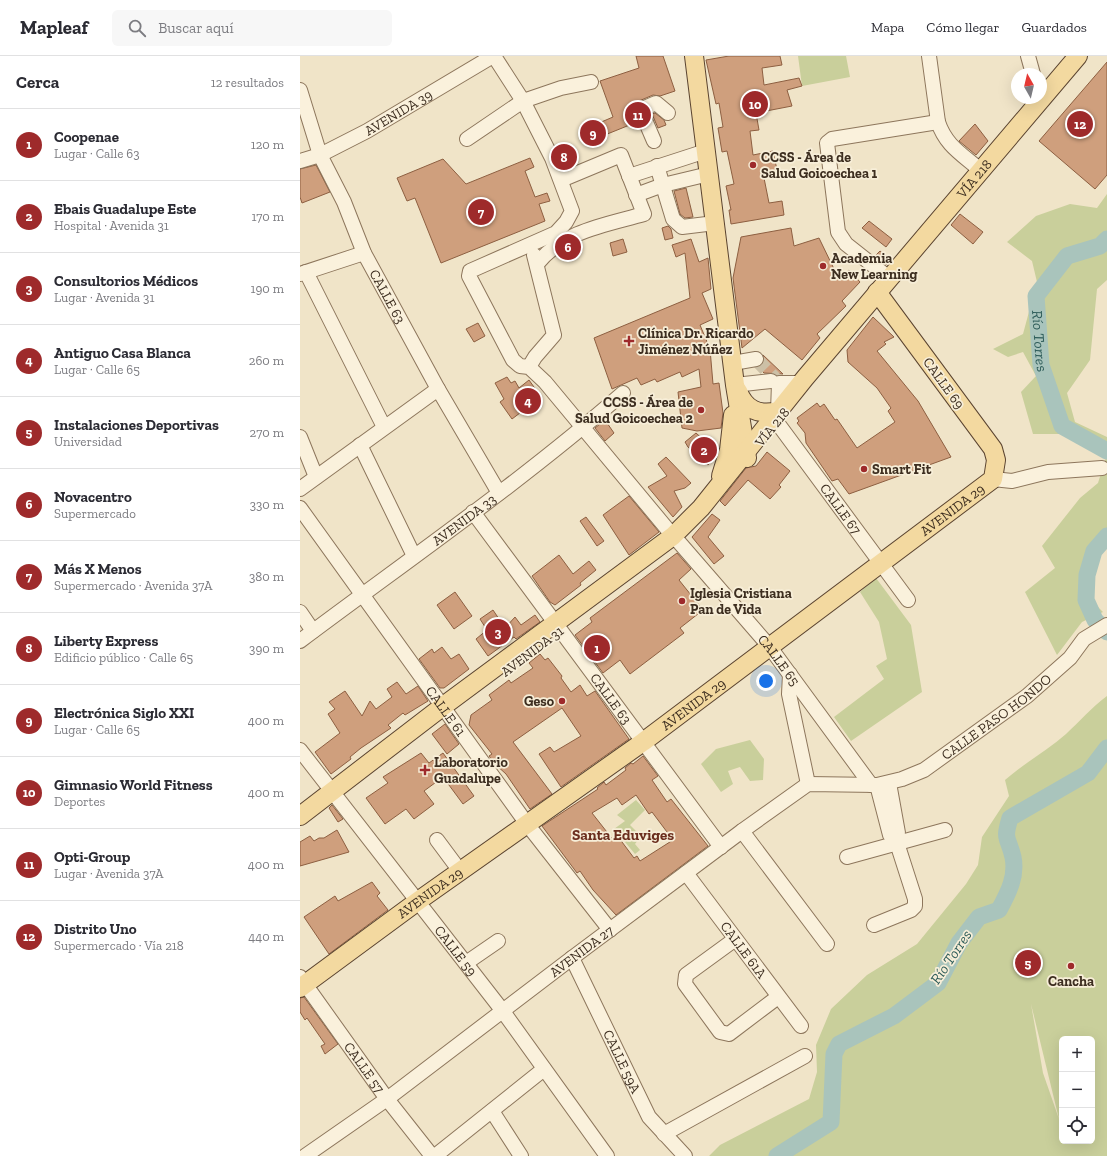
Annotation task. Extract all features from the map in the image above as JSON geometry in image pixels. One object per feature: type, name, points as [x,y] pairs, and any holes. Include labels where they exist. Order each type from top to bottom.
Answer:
[{"type":"main road","points":[[694,56],[745,454]]},
{"type":"main road","name":"VÍA 218","points":[[1047,92],[1078,56]]},
{"type":"main road","name":"VÍA 218","points":[[745,454],[801,383],[1037,104]]},
{"type":"main road","name":"VÍA 218","points":[[775,417],[858,325],[874,297]]},
{"type":"main road","name":"CALLE 69","points":[[874,297],[992,449],[996,460],[993,479]]},
{"type":"main road","points":[[736,385],[741,399],[747,407],[757,412],[775,417]]},
{"type":"main road","points":[[718,487],[729,450],[736,385]]},
{"type":"main road","name":"AVENIDA 31","points":[[676,539],[745,454]]},
{"type":"main road","name":"AVENIDA 31","points":[[300,824],[335,794],[444,711],[676,539],[706,510],[745,454]]},
{"type":"main road","name":"AVENIDA 29","points":[[302,983],[643,742],[993,479]]},
{"type":"main road","name":"AVENIDA 31","points":[[300,816],[335,794]]},
{"type":"street","points":[[494,56],[524,101],[552,158],[579,233]]},
{"type":"street","name":"AVENIDA 39","points":[[300,161],[320,154],[367,131],[494,56]]},
{"type":"street","points":[[929,56],[938,122],[944,138],[980,170]]},
{"type":"street","points":[[1028,56],[1031,68]]},
{"type":"street","points":[[467,139],[524,101],[561,88],[591,82]]},
{"type":"street","name":"CALLE 63","points":[[300,90],[320,154],[344,202],[364,253],[438,389],[499,492]]},
{"type":"street","points":[[654,141],[642,113],[642,109],[656,103],[668,113]]},
{"type":"street","points":[[889,278],[846,244],[838,232],[827,143],[829,140],[938,122]]},
{"type":"street","points":[[629,176],[706,151]]},
{"type":"street","points":[[537,264],[555,245],[579,233],[644,214],[621,155],[560,180]]},
{"type":"street","points":[[658,166],[673,219],[682,228],[715,223]]},
{"type":"street","points":[[636,195],[663,185],[709,174]]},
{"type":"street","points":[[529,367],[535,357],[554,334],[537,264],[530,245],[556,233],[572,215]]},
{"type":"street","name":"CALLE 65","points":[[530,245],[470,271],[470,276],[510,356],[520,366],[529,367],[545,382],[676,539],[769,646],[879,784],[890,835],[897,843],[915,899],[915,906],[911,910],[874,924]]},
{"type":"street","points":[[364,253],[303,273],[384,427]]},
{"type":"street","points":[[733,363],[756,359]]},
{"type":"street","points":[[736,385],[771,381]]},
{"type":"street","points":[[300,489],[438,389]]},
{"type":"street","name":"AVENIDA 33","points":[[300,642],[584,428],[623,393]]},
{"type":"street","name":"CALLE 67","points":[[775,417],[908,600]]},
{"type":"street","points":[[300,437],[316,477]]},
{"type":"street","points":[[360,445],[414,556]]},
{"type":"street","name":"AVENIDA 29","points":[[993,479],[1012,481],[1048,472],[1102,468]]},
{"type":"street","name":"CALLE 61","points":[[300,508],[444,711],[527,824],[610,930]]},
{"type":"street","name":"CALLE 63","points":[[473,512],[721,847]]},
{"type":"street","points":[[300,612],[314,631]]},
{"type":"street","name":"CALLE PASO HONDO","points":[[879,784],[902,780],[924,770],[1027,696],[1070,658],[1084,639],[1093,632],[1107,625]]},
{"type":"street","points":[[790,674],[789,694],[808,784],[879,784]]},
{"type":"street","name":"CALLE 59","points":[[300,750],[502,1010],[607,1156]]},
{"type":"street","name":"AVENIDA 27","points":[[305,1156],[388,1099],[502,1010],[742,831],[808,784]]},
{"type":"street","points":[[847,857],[945,830]]},
{"type":"street","points":[[742,831],[827,944]]},
{"type":"street","points":[[436,840],[460,871]]},
{"type":"street","name":"CALLE 61A","points":[[686,873],[734,940],[800,1026]]},
{"type":"street","points":[[734,940],[686,975],[685,984],[720,1032],[729,1034],[778,997]]},
{"type":"street","points":[[466,964],[498,941]]},
{"type":"street","name":"CALLE 59A","points":[[572,958],[649,1117],[686,1156]]},
{"type":"street","name":"CALLE 57","points":[[302,983],[432,1156]]},
{"type":"street","points":[[664,1134],[805,1056]]},
{"type":"street","points":[[435,1156],[544,1069]]},
{"type":"street","points":[[492,1112],[521,1156]]},
{"type":"green space","points":[[798,56],[846,56],[850,77],[802,86]]},
{"type":"green space","points":[[1107,194],[1107,280],[1097,289],[1090,360],[1067,393],[1075,422],[1107,437],[1107,454],[1084,436],[1071,434],[1033,434],[1021,392],[1036,376],[1023,352],[1008,357],[993,349],[1023,334],[1037,282],[1032,261],[1007,242],[1036,216],[1070,204],[1097,208]]},
{"type":"green space","points":[[1107,454],[1107,544],[1092,563],[1090,599],[1103,612],[1082,622],[1057,655],[1025,592],[1055,568],[1042,546],[1080,498],[1098,483]]},
{"type":"green space","points":[[876,578],[911,625],[922,692],[851,741],[834,717],[884,679],[876,666],[887,659],[879,622],[860,592]]},
{"type":"green space","points":[[1107,696],[1107,1156],[709,1156],[720,1145],[809,1099],[817,1072],[816,1045],[831,1009],[867,975],[917,944],[966,884],[978,865],[982,837],[1009,796],[1005,780],[1059,740],[1091,709]],"holes":[[[1031,1004],[1059,1119],[1043,1073]]]},
{"type":"green space","points":[[750,740],[764,759],[763,780],[750,781],[740,767],[728,771],[733,784],[721,792],[701,764],[716,749]]},
{"type":"green space","points":[[636,800],[645,810],[630,825],[641,836],[635,844],[640,850],[635,854],[614,829],[625,821],[617,815]]},
{"type":"building","points":[[636,56],[663,56],[675,91],[660,96],[653,95],[639,101],[634,109],[637,122],[590,141],[585,129],[613,117],[600,81],[639,68]]},
{"type":"building","points":[[729,56],[780,56],[782,65],[762,68],[764,85],[799,78],[802,86],[787,90],[792,106],[756,113],[759,130],[750,131],[753,155],[773,151],[777,170],[763,173],[769,203],[782,201],[784,215],[731,224],[729,210],[731,210],[726,186],[734,184],[727,151],[722,152],[718,128],[723,127],[719,103],[716,104],[706,60]]},
{"type":"building","points":[[1107,62],[1107,175],[1095,189],[1039,141]]},
{"type":"building","points":[[655,113],[664,120],[666,125],[658,128],[652,114]]},
{"type":"building","points":[[975,124],[988,141],[976,155],[959,141]]},
{"type":"building","points":[[530,158],[534,167],[525,171],[535,197],[547,193],[550,201],[539,204],[545,221],[441,263],[415,198],[407,201],[397,178],[443,159],[466,184]]},
{"type":"building","points":[[316,165],[330,192],[302,203],[300,197],[300,169]]},
{"type":"building","points":[[686,188],[693,217],[685,218],[680,214],[674,191]]},
{"type":"building","points":[[960,214],[983,232],[973,244],[951,225]]},
{"type":"building","points":[[869,221],[892,239],[886,247],[862,228]]},
{"type":"building","points":[[668,226],[671,229],[673,238],[665,240],[662,228]]},
{"type":"building","points":[[791,228],[794,246],[819,238],[835,271],[841,277],[849,270],[860,282],[842,301],[846,306],[817,334],[820,338],[802,360],[765,329],[742,348],[733,278],[741,237]]},
{"type":"building","points":[[623,239],[627,252],[613,256],[610,243]]},
{"type":"building","name":"Clínica Dr. Ricardo Jiménez Núñez","points":[[691,239],[699,262],[708,258],[711,289],[702,293],[713,319],[700,325],[710,349],[713,384],[719,383],[723,413],[721,428],[697,431],[682,428],[678,392],[701,387],[699,369],[682,377],[680,372],[657,382],[655,379],[641,385],[637,378],[612,389],[594,338],[690,298],[685,253],[676,257],[672,245]]},
{"type":"building","points":[[880,251],[891,260],[886,265],[875,256]]},
{"type":"building","points":[[873,317],[894,337],[884,342],[886,344],[877,351],[918,401],[951,457],[849,494],[838,479],[832,481],[806,443],[805,433],[797,423],[799,421],[797,418],[817,403],[820,407],[824,404],[835,420],[837,419],[857,448],[895,422],[888,411],[891,408],[877,388],[848,362],[847,350]]},
{"type":"building","points":[[478,323],[485,336],[474,342],[466,329]]},
{"type":"building","points":[[763,355],[783,374],[764,373],[758,367],[764,362]]},
{"type":"building","points":[[507,377],[511,383],[515,381],[519,388],[529,380],[541,397],[512,419],[500,402],[504,399],[495,383]]},
{"type":"building","points":[[605,420],[614,433],[605,441],[595,428]]},
{"type":"building","points":[[696,433],[717,452],[716,457],[708,465],[688,447],[685,442]]},
{"type":"building","points":[[767,452],[790,471],[779,485],[781,487],[770,499],[748,480],[725,506],[720,501],[746,468],[756,466]]},
{"type":"building","points":[[666,457],[691,483],[685,488],[674,491],[682,507],[673,517],[648,487],[667,476],[658,464]]},
{"type":"building","points":[[629,496],[659,532],[629,555],[603,515]]},
{"type":"building","points":[[712,514],[720,520],[708,537],[724,556],[714,564],[692,537]]},
{"type":"building","points":[[586,517],[604,541],[597,546],[580,521]]},
{"type":"building","points":[[677,553],[691,569],[679,580],[703,610],[680,628],[684,633],[630,674],[620,660],[603,673],[575,635],[592,622],[590,618]]},
{"type":"building","points":[[559,555],[573,574],[589,561],[596,570],[580,583],[581,585],[555,605],[550,602],[532,576]]},
{"type":"building","points":[[455,592],[472,616],[454,629],[437,605]]},
{"type":"building","points":[[493,610],[505,628],[515,617],[521,625],[535,615],[540,622],[516,639],[514,637],[488,656],[476,639],[487,630],[480,619]]},
{"type":"building","points":[[442,647],[451,659],[459,654],[469,669],[444,688],[440,688],[419,659],[432,649],[434,653]]},
{"type":"building","points":[[540,654],[545,660],[548,658],[562,676],[561,678],[571,692],[580,685],[587,696],[595,691],[629,739],[561,787],[539,754],[550,747],[554,752],[581,736],[562,708],[513,742],[552,794],[530,809],[506,774],[489,756],[492,754],[469,725],[471,715],[492,700],[489,695],[509,680],[511,683],[533,668],[529,663]]},
{"type":"building","points":[[397,682],[406,694],[418,686],[428,701],[405,715],[403,713],[388,725],[391,728],[361,748],[350,757],[351,759],[331,774],[315,752],[340,733],[328,714],[335,709],[329,702],[345,691],[362,716],[370,701],[376,709],[392,697],[387,689]]},
{"type":"building","points":[[445,724],[459,744],[447,754],[432,734]]},
{"type":"building","points":[[421,753],[429,763],[443,753],[474,796],[463,804],[443,777],[424,791],[434,804],[414,819],[406,809],[385,824],[366,798],[388,783],[383,777]]},
{"type":"building","points":[[643,756],[658,776],[652,780],[667,802],[671,799],[708,846],[616,915],[593,890],[580,871],[577,873],[542,826],[598,789],[597,788],[604,782],[606,785],[626,770],[625,768],[631,763],[633,764]],"holes":[[[636,795],[649,814],[652,812],[673,840],[640,861],[637,856],[634,858],[619,838],[614,841],[592,813],[617,798],[622,805]]]},
{"type":"building","points":[[332,805],[343,819],[338,822],[329,808]]},
{"type":"building","points":[[337,830],[349,852],[300,866],[300,842],[310,836],[314,841],[319,838],[324,838]]},
{"type":"building","points":[[372,882],[380,893],[377,896],[388,910],[329,954],[304,917],[335,896],[338,901]]},
{"type":"building","points":[[304,997],[338,1044],[325,1054],[321,1046],[325,1044],[307,1018],[305,1020],[300,1012],[300,998]]},
{"type":"waterway","name":"Río Torres","points":[[1107,239],[1100,246],[1067,256],[1036,296],[1041,365],[1062,426],[1107,451]]},
{"type":"waterway","name":"Río Torres","points":[[1107,536],[1094,551],[1087,575],[1086,600],[1095,620],[1107,632]]},
{"type":"waterway","name":"Río Torres","points":[[777,1156],[831,1122],[834,1054],[839,1044],[894,1016],[938,983],[959,943],[979,917],[999,910],[1011,885],[1014,871],[1013,857],[1007,838],[1010,818],[1088,773],[1107,748]]},
{"type":"tunnel","points":[[756,359],[779,383]]},
{"type":"place","name":"Gimnasio World Fitness","points":[[755,104]]},
{"type":"place","name":"Opti-Group","points":[[638,115]]},
{"type":"place","name":"Distrito Uno","points":[[1080,124]]},
{"type":"place","name":"Electrónica Siglo XXI","points":[[593,133]]},
{"type":"place","name":"Liberty Express","points":[[564,157]]},
{"type":"place","name":"CCSS - Área de Salud Goicoechea 1","points":[[753,165]]},
{"type":"place","name":"Más X Menos","points":[[481,212]]},
{"type":"place","name":"Novacentro","points":[[568,247]]},
{"type":"place","name":"Academia New Learning","points":[[823,266]]},
{"type":"place","name":"Clínica Dr. Ricardo Jiménez Núñez","points":[[629,341]]},
{"type":"place","name":"Antiguo Casa Blanca","points":[[528,401]]},
{"type":"place","name":"CCSS - Área de Salud Goicoechea 2","points":[[701,410]]},
{"type":"place","name":"Ebais Guadalupe Este","points":[[704,450]]},
{"type":"place","name":"Smart Fit","points":[[864,469]]},
{"type":"place","name":"Iglesia Cristiana Pan de Vida","points":[[682,601]]},
{"type":"place","name":"Consultorios Médicos","points":[[498,632]]},
{"type":"place","name":"Coopenae","points":[[597,648]]},
{"type":"place","name":"Geso","points":[[562,701]]},
{"type":"place","name":"Laboratorio Guadalupe","points":[[425,770]]},
{"type":"place","name":"Instalaciones Deportivas","points":[[1028,963]]},
{"type":"place","name":"Cancha","points":[[1071,966]]},
{"type":"district","name":"Santa Eduviges","points":[[623,835]]}]
